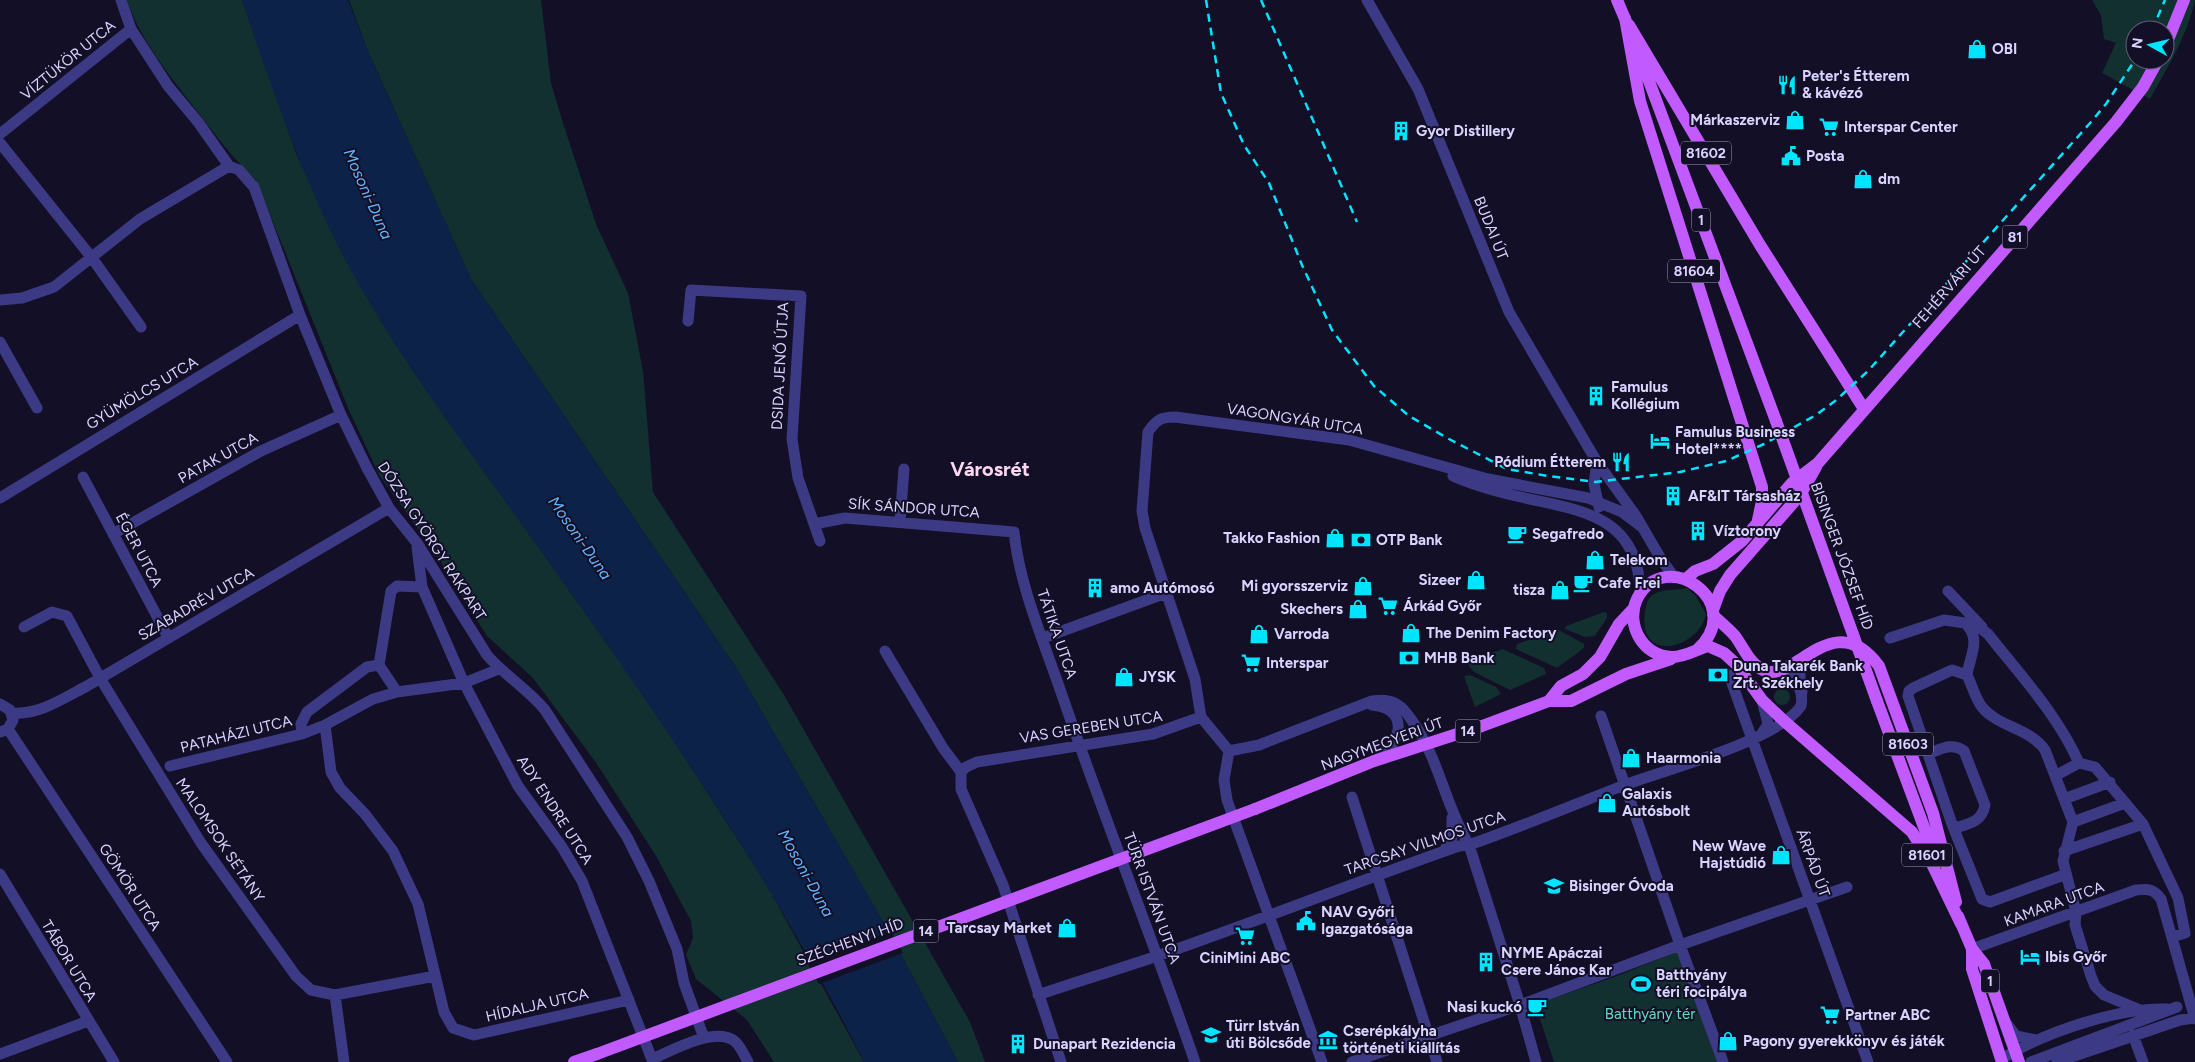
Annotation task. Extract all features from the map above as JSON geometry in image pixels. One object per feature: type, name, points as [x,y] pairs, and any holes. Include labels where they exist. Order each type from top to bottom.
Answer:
[{"type":"main road","name":"1","points":[[1617,0],[1625,18]]},
{"type":"main road","points":[[2175,22],[2184,0]]},
{"type":"main road","name":"81602","points":[[1625,18],[1760,245],[1864,409]]},
{"type":"main road","name":"BISINGER JÓZSEF HÍD","points":[[1625,18],[1961,924]]},
{"type":"main road","name":"81604","points":[[1625,18],[1640,101],[1762,487],[1762,501],[1757,523]]},
{"type":"main road","name":"FEHÉRVÁRI ÚT","points":[[1713,612],[1720,591],[1730,575],[1800,495],[1818,463],[2116,122],[2143,87],[2152,70]]},
{"type":"main road","name":"FEHÉRVÁRI ÚT","points":[[1680,578],[1713,564],[1731,550],[1792,483],[1818,463]]},
{"type":"main road","points":[[1640,594],[1655,581],[1680,578],[1694,582],[1706,594],[1713,612],[1736,637],[1756,665],[1764,670],[1782,672]]},
{"type":"main road","name":"14","points":[[1634,609],[1640,594]]},
{"type":"main road","points":[[1634,609],[1633,620],[1641,641],[1658,655],[1680,657]]},
{"type":"main road","name":"NAGYMEGYERI ÚT","points":[[1549,701],[1561,686],[1583,674],[1600,657],[1620,624],[1634,609]]},
{"type":"main road","points":[[1697,650],[1711,631],[1713,612]]},
{"type":"main road","name":"81603","points":[[1782,672],[1798,660],[1827,644],[1862,648],[1879,666],[1933,813],[1961,924]]},
{"type":"main road","name":"81601","points":[[1697,650],[1708,646],[1724,653],[1736,664],[1762,700],[1784,721],[1912,832],[1932,864],[1961,924]]},
{"type":"main road","name":"14","points":[[1680,657],[1697,650]]},
{"type":"main road","name":"NAGYMEGYERI ÚT","points":[[1255,809],[1374,761],[1427,745],[1549,701],[1571,701],[1626,674],[1680,657]]},
{"type":"main road","name":"SZÉCHENYI HÍD","points":[[574,1062],[1255,809]]},
{"type":"main road","name":"1","points":[[1961,924],[1972,949],[1984,964],[2004,1017],[2009,1059]]},
{"type":"main road","name":"1","points":[[1972,949],[1972,969],[1997,1043],[2009,1059]]},
{"type":"street","name":"DÓZSA GYÖRGY RAKPART","points":[[121,0],[131,29],[168,86],[198,122],[228,166],[239,170],[254,187],[300,315],[341,416],[390,508],[417,543],[487,655],[499,669],[533,695],[545,710],[627,837],[649,881],[677,949],[684,983],[704,1038]]},
{"type":"street","name":"BUDAI ÚT","points":[[1368,0],[1418,89],[1509,312],[1597,462],[1680,578]]},
{"type":"street","name":"VÍZTÜKÖR UTCA","points":[[0,134],[131,29]]},
{"type":"street","points":[[0,143],[92,258],[141,327]]},
{"type":"street","points":[[0,300],[22,298],[54,287],[140,219],[228,166]]},
{"type":"street","name":"DSIDA JENŐ ÚTJA","points":[[688,321],[691,290],[801,296],[792,439],[798,478],[820,541]]},
{"type":"street","name":"GYÜMÖLCS UTCA","points":[[0,498],[300,315]]},
{"type":"street","points":[[0,342],[37,408]]},
{"type":"street","name":"PATAK UTCA","points":[[113,534],[261,450],[341,416]]},
{"type":"street","name":"VAGONGYÁR UTCA","points":[[1166,593],[1145,528],[1142,511],[1148,432],[1155,422],[1164,417],[1349,440],[1420,462],[1502,482],[1577,496],[1598,502]]},
{"type":"street","name":"VAGONGYÁR UTCA","points":[[1420,462],[1478,486],[1576,509],[1595,516],[1608,524]]},
{"type":"street","points":[[1597,462],[1594,484],[1602,516],[1608,524],[1620,533],[1634,556],[1640,575],[1640,594]]},
{"type":"street","points":[[900,522],[904,469]]},
{"type":"street","name":"ÉGER UTCA","points":[[83,477],[168,637]]},
{"type":"street","points":[[1576,509],[1588,509],[1607,496],[1612,481]]},
{"type":"street","points":[[1577,496],[1594,484]]},
{"type":"street","name":"BUDAI ÚT","points":[[1598,502],[1622,512],[1643,528]]},
{"type":"street","name":"SZABADRÉV UTCA","points":[[13,713],[26,714],[49,706],[390,508]]},
{"type":"street","name":"SÍK SÁNDOR UTCA","points":[[814,524],[845,518],[1014,532]]},
{"type":"street","name":"TÁTIKA UTCA","points":[[1014,532],[1019,568],[1079,745]]},
{"type":"street","name":"ADY ENDRE UTCA","points":[[417,543],[422,587],[464,683],[518,786],[562,847],[582,881],[652,1061]]},
{"type":"street","points":[[397,692],[379,665],[391,591],[397,586],[422,587]]},
{"type":"street","points":[[1948,591],[1988,634],[2053,714],[2066,734],[2079,763]]},
{"type":"street","points":[[1042,638],[1166,593],[1195,679],[1201,717],[1229,751]]},
{"type":"street","name":"MALOMSOK SÉTÁNY","points":[[24,627],[52,612],[67,616],[100,678],[201,843],[296,976],[311,990],[335,995],[434,976]]},
{"type":"street","points":[[1890,638],[1944,620],[1976,625],[1988,634]]},
{"type":"street","points":[[1966,623],[1975,634],[1975,644],[1967,675],[1981,706],[1990,714],[2039,741],[2045,750],[2073,822],[2064,851],[2064,875],[2076,912],[2075,925],[2095,986],[2112,1000],[2138,1009]]},
{"type":"street","points":[[886,651],[942,748],[960,772],[959,781],[961,789],[1001,879],[1061,1062]]},
{"type":"street","points":[[1798,660],[1802,693]]},
{"type":"street","name":"PATAHÁZI UTCA","points":[[170,766],[302,734],[300,724],[307,712],[367,667],[379,665]]},
{"type":"street","points":[[302,734],[325,725],[373,699],[397,692],[464,683],[499,669]]},
{"type":"street","points":[[1967,675],[1952,670],[1909,692],[1954,828],[1982,899],[1985,902],[2064,875]]},
{"type":"street","points":[[1782,672],[1793,677],[1802,693]]},
{"type":"street","name":"ÁRPÁD ÚT","points":[[1729,675],[1756,738],[1810,900],[1868,1062]]},
{"type":"street","name":"TARCSAY VILMOS UTCA","points":[[1038,995],[1159,956],[1271,916],[1376,874],[1444,851],[1469,845],[1756,738],[1784,721],[1801,706],[1802,693]]},
{"type":"street","points":[[1229,751],[1259,745],[1377,700],[1397,704],[1411,718],[1427,745],[1460,831],[1469,845],[1520,1005],[1536,1062]]},
{"type":"street","points":[[1756,738],[1768,724],[1762,700]]},
{"type":"street","points":[[0,704],[6,706],[13,713],[12,723],[4,730]]},
{"type":"street","points":[[1355,707],[1367,704],[1382,707],[1392,712],[1398,722],[1399,730],[1396,741],[1387,752],[1374,761]]},
{"type":"street","points":[[1601,716],[1680,946],[1723,1062]]},
{"type":"street","name":"VAS GEREBEN UTCA","points":[[960,772],[977,762],[1162,732],[1201,717]]},
{"type":"street","points":[[325,725],[332,772],[340,788],[365,814],[392,850],[418,904],[434,976]]},
{"type":"street","name":"GÖMÖR UTCA","points":[[4,730],[227,1062]]},
{"type":"street","name":"TÜRR ISTVÁN UTCA","points":[[1079,745],[1159,956],[1195,1062]]},
{"type":"street","points":[[1928,754],[1948,746],[1958,746],[1964,751],[1985,804],[1984,814],[1974,822],[1954,828]]},
{"type":"street","points":[[1229,751],[1224,773],[1225,791],[1322,1062]]},
{"type":"street","points":[[2055,776],[2079,763],[2095,767],[2110,782],[2143,824],[2178,898],[2185,933],[2172,937],[2195,1018],[2133,1035],[2057,1062]]},
{"type":"street","points":[[2064,799],[2110,782]]},
{"type":"street","points":[[1352,797],[1438,1062]]},
{"type":"street","points":[[1444,851],[1450,842],[1453,830],[1449,799]]},
{"type":"street","points":[[2073,822],[2125,803]]},
{"type":"street","points":[[2064,851],[2143,824]]},
{"type":"street","name":"TÁBOR UTCA","points":[[0,874],[114,1062]]},
{"type":"street","points":[[1352,1062],[1520,1005],[1680,946],[1847,888]]},
{"type":"street","name":"KAMARA UTCA","points":[[1972,949],[2136,890],[2147,889],[2155,891],[2160,899],[2172,937]]},
{"type":"street","name":"HÍDALJA UTCA","points":[[434,976],[444,1012],[453,1028],[474,1035],[628,1000]]},
{"type":"street","points":[[335,995],[344,1062]]},
{"type":"street","points":[[2009,1059],[2036,1040],[2138,1009],[2172,1008],[2031,1062]]},
{"type":"street","points":[[2004,1017],[2016,1036],[2036,1040]]},
{"type":"street","points":[[0,1054],[88,1021]]},
{"type":"street","points":[[2133,1035],[2143,1062]]},
{"type":"street","points":[[652,1061],[704,1038],[716,1036],[731,1038],[737,1043],[748,1062]]},
{"type":"green space","points":[[127,0],[242,0],[296,153],[322,209],[411,368],[650,704],[764,880],[864,1062],[774,1062],[747,1020],[696,979],[686,955],[693,938],[691,921],[656,856],[597,764],[533,678],[487,636],[434,551],[379,475],[348,408],[256,180],[224,146],[167,71],[148,44]]},
{"type":"green space","points":[[349,0],[541,0],[551,83],[596,224],[628,293],[643,371],[653,492],[784,695],[970,1022],[985,1062],[958,1062],[890,934],[737,669],[471,279],[367,49]]},
{"type":"green space","points":[[2092,0],[2195,0],[2192,13],[2175,53],[2175,20],[2125,20],[2125,70],[2166,70],[2150,99],[2102,73],[2116,43],[2104,39],[2101,15]]},
{"type":"green space","points":[[1687,588],[1695,595],[1706,614],[1701,626],[1682,643],[1670,646],[1659,645],[1650,639],[1645,628],[1645,611],[1649,599],[1658,592]]},
{"type":"green space","points":[[1604,612],[1607,613],[1607,618],[1595,636],[1585,637],[1565,629],[1566,626]]},
{"type":"green space","points":[[1559,630],[1584,644],[1584,648],[1557,668],[1516,649],[1517,644]]},
{"type":"green space","points":[[1503,649],[1544,668],[1546,674],[1510,690],[1474,672],[1466,662]]},
{"type":"green space","points":[[1470,675],[1496,687],[1501,694],[1475,707],[1464,676]]},
{"type":"green space","points":[[1782,689],[1790,697],[1782,705],[1774,697]]},
{"type":"green space","name":"Batthyány tér","points":[[1679,951],[1719,1062],[1554,1062],[1539,1016],[1531,1011],[1538,1008],[1537,1004],[1617,976]]},
{"type":"water","name":"Mosoni-Duna","points":[[242,0],[348,0],[367,49],[471,279],[737,669],[890,934],[958,1062],[864,1062],[792,928],[712,799],[670,735],[468,450],[377,316],[339,248],[307,178],[279,107]]},
{"type":"pier","points":[[891,931],[903,953],[819,984],[807,962]]},
{"type":"railway","points":[[1206,0],[1221,93],[1244,145],[1269,183],[1302,265],[1332,330],[1374,386],[1409,416],[1507,469],[1595,482],[1680,472],[1726,461],[1764,444],[1816,415],[1835,401],[1868,371],[2091,122],[2106,104],[2128,70]]},
{"type":"railway","points":[[1261,0],[1357,222]]},
{"type":"railway","points":[[2156,20],[2165,0]]},
{"type":"place","name":"OBI","points":[[1977,49]]},
{"type":"place","name":"Peter's Étterem & kávézó","points":[[1787,85]]},
{"type":"place","name":"Márkaszerviz","points":[[1795,120]]},
{"type":"place","name":"Interspar Center","points":[[1829,127]]},
{"type":"place","name":"Gyor Distillery","points":[[1401,131]]},
{"type":"place","name":"Posta","points":[[1791,156]]},
{"type":"place","name":"dm","points":[[1863,179]]},
{"type":"place","name":"Famulus Kollégium","points":[[1596,396]]},
{"type":"place","name":"Famulus Business Hotel****","points":[[1660,441]]},
{"type":"place","name":"Pódium Étterem","points":[[1621,462]]},
{"type":"place","name":"AF&IT Társasház","points":[[1673,496]]},
{"type":"place","name":"Víztorony","points":[[1698,531]]},
{"type":"place","name":"Segafredo","points":[[1517,534]]},
{"type":"place","name":"Takko Fashion","points":[[1335,538]]},
{"type":"place","name":"OTP Bank","points":[[1361,540]]},
{"type":"place","name":"Telekom","points":[[1595,560]]},
{"type":"place","name":"Sizeer","points":[[1476,580]]},
{"type":"place","name":"Cafe Frei","points":[[1583,583]]},
{"type":"place","name":"Mi gyorsszerviz","points":[[1363,586]]},
{"type":"place","name":"amo Autómosó","points":[[1095,588]]},
{"type":"place","name":"tisza","points":[[1560,590]]},
{"type":"place","name":"Árkád Győr","points":[[1388,606]]},
{"type":"place","name":"Skechers","points":[[1358,609]]},
{"type":"place","name":"The Denim Factory","points":[[1411,633]]},
{"type":"place","name":"Varroda","points":[[1259,634]]},
{"type":"place","name":"MHB Bank","points":[[1409,658]]},
{"type":"place","name":"Interspar","points":[[1251,663]]},
{"type":"place","name":"Duna Takarék Bank Zrt. Székhely","points":[[1718,675]]},
{"type":"place","name":"JYSK","points":[[1124,677]]},
{"type":"place","name":"Haarmonia","points":[[1631,758]]},
{"type":"place","name":"Galaxis Autósbolt","points":[[1607,803]]},
{"type":"place","name":"New Wave Hajstúdió","points":[[1781,855]]},
{"type":"place","name":"Bisinger Óvoda","points":[[1554,886]]},
{"type":"place","name":"NAV Győri Igazgatósága","points":[[1306,921]]},
{"type":"place","name":"Tarcsay Market","points":[[1067,928]]},
{"type":"place","name":"CiniMini ABC","points":[[1245,936]]},
{"type":"place","name":"Ibis Győr","points":[[2030,957]]},
{"type":"place","name":"NYME Apáczai Csere János Kar","points":[[1486,962]]},
{"type":"place","name":"Batthyány téri focipálya","points":[[1641,984]]},
{"type":"place","name":"Nasi kuckó","points":[[1537,1007]]},
{"type":"place","name":"Partner ABC","points":[[1830,1015]]},
{"type":"place","name":"Türr István úti Bölcsőde","points":[[1211,1035]]},
{"type":"place","name":"Cserépkályha történeti kiállítás","points":[[1328,1040]]},
{"type":"place","name":"Pagony gyerekkönyv és játék","points":[[1728,1041]]},
{"type":"place","name":"Dunapart Rezidencia","points":[[1018,1044]]},
{"type":"district","name":"Városrét","points":[[990,469]]}]
